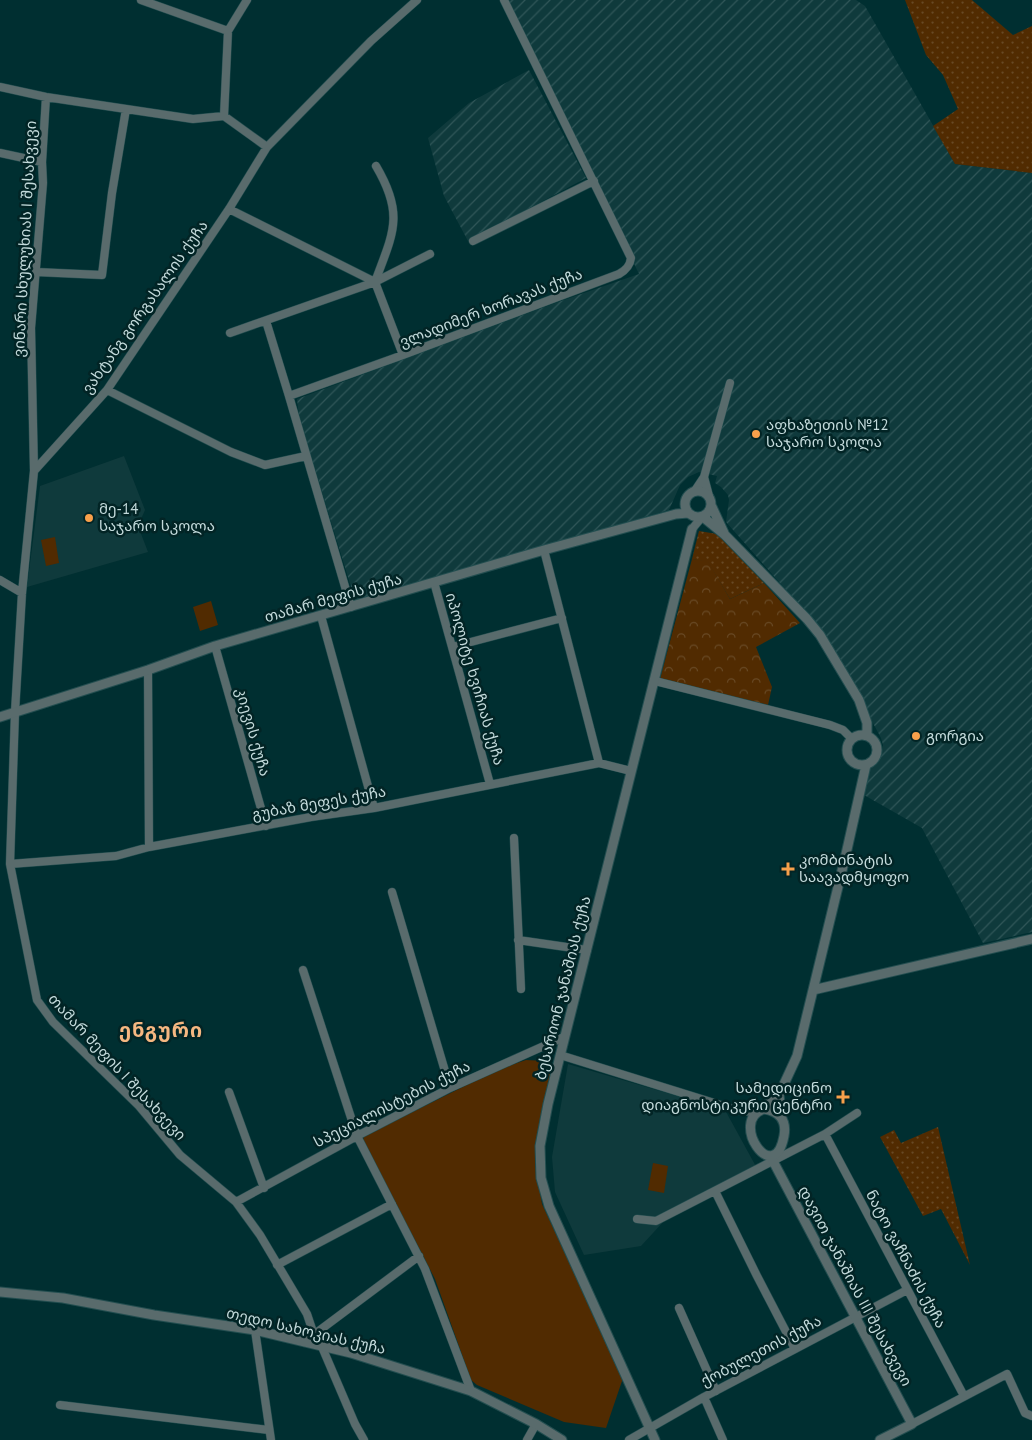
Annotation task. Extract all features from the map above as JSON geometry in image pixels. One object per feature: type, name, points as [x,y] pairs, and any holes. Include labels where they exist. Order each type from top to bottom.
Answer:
[{"type":"street","points":[[141,0],[228,31]]},
{"type":"street","points":[[224,116],[228,31],[247,0]]},
{"type":"street","name":"ვახტანგ გორგასალის ქუჩა","points":[[34,471],[107,390],[229,209],[267,147],[371,41],[417,0]]},
{"type":"street","name":"ვლადიმერ ხორავას ქუჩა","points":[[289,396],[403,356],[619,274],[627,269],[631,258],[504,0]]},
{"type":"street","points":[[0,87],[46,97],[194,119],[224,116],[267,147]]},
{"type":"street","name":"ვინარი სხულუხიას I შესახვევი","points":[[34,471],[31,328],[43,183],[42,162],[46,97]]},
{"type":"street","points":[[36,272],[102,275],[112,193],[126,109]]},
{"type":"street","points":[[0,153],[42,162]]},
{"type":"street","points":[[376,166],[391,197],[394,213],[391,238],[375,282],[403,356]]},
{"type":"street","points":[[473,241],[594,181]]},
{"type":"street","points":[[229,209],[375,282]]},
{"type":"street","points":[[230,333],[375,282],[430,254]]},
{"type":"street","points":[[266,321],[351,607]]},
{"type":"street","points":[[676,514],[704,477],[730,384]]},
{"type":"street","points":[[107,390],[231,452],[265,465],[306,456]]},
{"type":"street","points":[[15,712],[22,593],[34,471]]},
{"type":"street","points":[[704,477],[712,507],[726,535]]},
{"type":"street","points":[[694,492],[702,492],[709,496]]},
{"type":"street","points":[[686,499],[685,506],[692,529]]},
{"type":"street","points":[[692,529],[709,513],[712,507]]},
{"type":"street","name":"თამარ მეფის ქუჩა","points":[[0,717],[148,670],[215,646],[544,550],[676,514],[689,514]]},
{"type":"street","points":[[689,514],[696,518],[703,517],[726,535],[820,635],[858,700],[867,723],[867,736]]},
{"type":"street","name":"ბესარიონ ჯანაშიას ქუჩა","points":[[655,1440],[549,1206],[541,1178],[540,1146],[564,1037],[692,529]]},
{"type":"street","points":[[544,550],[599,763]]},
{"type":"street","points":[[0,580],[22,593]]},
{"type":"street","name":"იპოლიტე ხვიჩიას ქუჩა","points":[[434,582],[490,784]]},
{"type":"street","points":[[321,616],[374,808]]},
{"type":"street","points":[[452,647],[562,618]]},
{"type":"street","name":"კიევის ქუჩა","points":[[215,646],[266,826]]},
{"type":"street","points":[[148,670],[149,847]]},
{"type":"street","points":[[655,681],[830,725],[843,730],[852,739]]},
{"type":"street","name":"თამარ მეფის I შესახვევი","points":[[15,712],[10,864],[37,1000],[53,1022],[139,1106],[180,1155],[236,1202],[260,1235],[307,1314],[314,1335]]},
{"type":"street","points":[[862,735],[867,736],[873,740],[878,749],[875,759],[866,765],[856,764],[849,758],[847,748],[852,739],[862,735]]},
{"type":"street","name":"გუბაზ მეფეს ქუჩა","points":[[10,864],[116,856],[149,847],[312,817],[374,808],[599,763],[631,771]]},
{"type":"street","points":[[750,1126],[758,1111],[779,1095],[797,1056],[857,811],[866,765]]},
{"type":"street","points":[[514,838],[521,989]]},
{"type":"street","points":[[392,892],[450,1088]]},
{"type":"street","points":[[813,990],[1032,939]]},
{"type":"street","points":[[518,940],[587,950]]},
{"type":"street","points":[[303,970],[357,1136],[425,1269],[471,1391]]},
{"type":"street","name":"სპეციალისტების ქუჩა","points":[[236,1202],[450,1088],[564,1037]]},
{"type":"street","points":[[560,1055],[740,1111],[775,1111],[782,1118]]},
{"type":"street","points":[[228,1092],[264,1188]]},
{"type":"street","points":[[773,1160],[780,1149],[784,1135],[779,1095]]},
{"type":"street","points":[[740,1111],[750,1126],[753,1139],[762,1153],[773,1160]]},
{"type":"street","points":[[637,1219],[656,1221],[825,1134],[857,1113]]},
{"type":"street","name":"ნატო ვაჩნაძის ქუჩა","points":[[825,1134],[964,1396]]},
{"type":"street","points":[[762,1153],[772,1156],[780,1149]]},
{"type":"street","name":"დავით ჯანაშიას III შესახვევი","points":[[773,1160],[912,1424]]},
{"type":"street","points":[[715,1191],[796,1349]]},
{"type":"street","points":[[277,1264],[392,1204]]},
{"type":"street","points":[[304,1342],[419,1256]]},
{"type":"street","name":"ქობულეთის ქუჩა","points":[[629,1440],[704,1397],[907,1290]]},
{"type":"street","name":"თედო სახოკიას ქუჩა","points":[[0,1292],[63,1298],[154,1315],[255,1330],[351,1353],[471,1391],[536,1424],[562,1440]]},
{"type":"street","points":[[679,1308],[716,1391]]},
{"type":"street","points":[[255,1330],[271,1440]]},
{"type":"street","points":[[322,1347],[355,1424],[364,1440]]},
{"type":"street","points":[[880,1440],[1007,1374],[1026,1413],[1032,1416]]},
{"type":"street","points":[[704,1397],[722,1440]]},
{"type":"street","points":[[60,1405],[269,1430]]},
{"type":"street","points":[[527,1440],[536,1424]]},
{"type":"shaded area","points":[[507,0],[856,0],[865,6],[955,164],[1032,173],[1032,932],[983,943],[922,828],[864,795],[869,769],[877,764],[881,756],[883,745],[881,738],[825,634],[726,522],[729,500],[728,495],[715,483],[717,476],[699,472],[688,477],[680,485],[669,510],[355,600],[299,417],[297,399],[558,302],[639,274]]},
{"type":"shaded area","points":[[529,70],[586,178],[468,241],[444,196],[428,138],[469,103]]},
{"type":"shaded area","name":"მე-14 საჯარო სკოლა","points":[[124,456],[145,510],[138,526],[148,552],[27,587],[40,486]]},
{"type":"shaded area","points":[[568,1064],[725,1110],[759,1172],[665,1220],[641,1246],[584,1255],[555,1192],[552,1157]]},
{"type":"green space","points":[[905,0],[972,0],[1013,35],[1032,26],[1032,173],[955,164],[933,126],[958,109],[943,75],[926,55]]},
{"type":"green space","points":[[699,531],[717,534],[764,583],[730,599],[708,562],[692,559]]},
{"type":"green space","points":[[55,537],[59,563],[46,566],[41,540]]},
{"type":"green space","points":[[692,559],[708,561],[730,599],[764,583],[800,623],[756,647],[772,687],[768,705],[660,679]]},
{"type":"green space","points":[[211,601],[218,625],[200,631],[193,607]]},
{"type":"green space","points":[[526,1060],[547,1061],[551,1064],[550,1079],[539,1128],[535,1163],[542,1204],[622,1375],[622,1381],[606,1428],[564,1422],[477,1385],[471,1380],[435,1279],[363,1140],[364,1136],[499,1069]]},
{"type":"green space","points":[[938,1127],[970,1265],[941,1209],[923,1216],[880,1137],[894,1130],[901,1143]]},
{"type":"green space","points":[[653,1163],[668,1166],[664,1193],[648,1190]]},
{"type":"place","name":"აფხაზეთის №12 საჯარო სკოლა","points":[[756,434]]},
{"type":"place","name":"მე-14 საჯარო სკოლა","points":[[89,518]]},
{"type":"place","name":"გორგია","points":[[916,736]]},
{"type":"place","name":"კომბინატის საავადმყოფო","points":[[788,869]]},
{"type":"place","name":"სამედიცინო დიაგნოსტიკური ცენტრი","points":[[843,1097]]},
{"type":"district","name":"ენგური","points":[[161,1030]]}]
